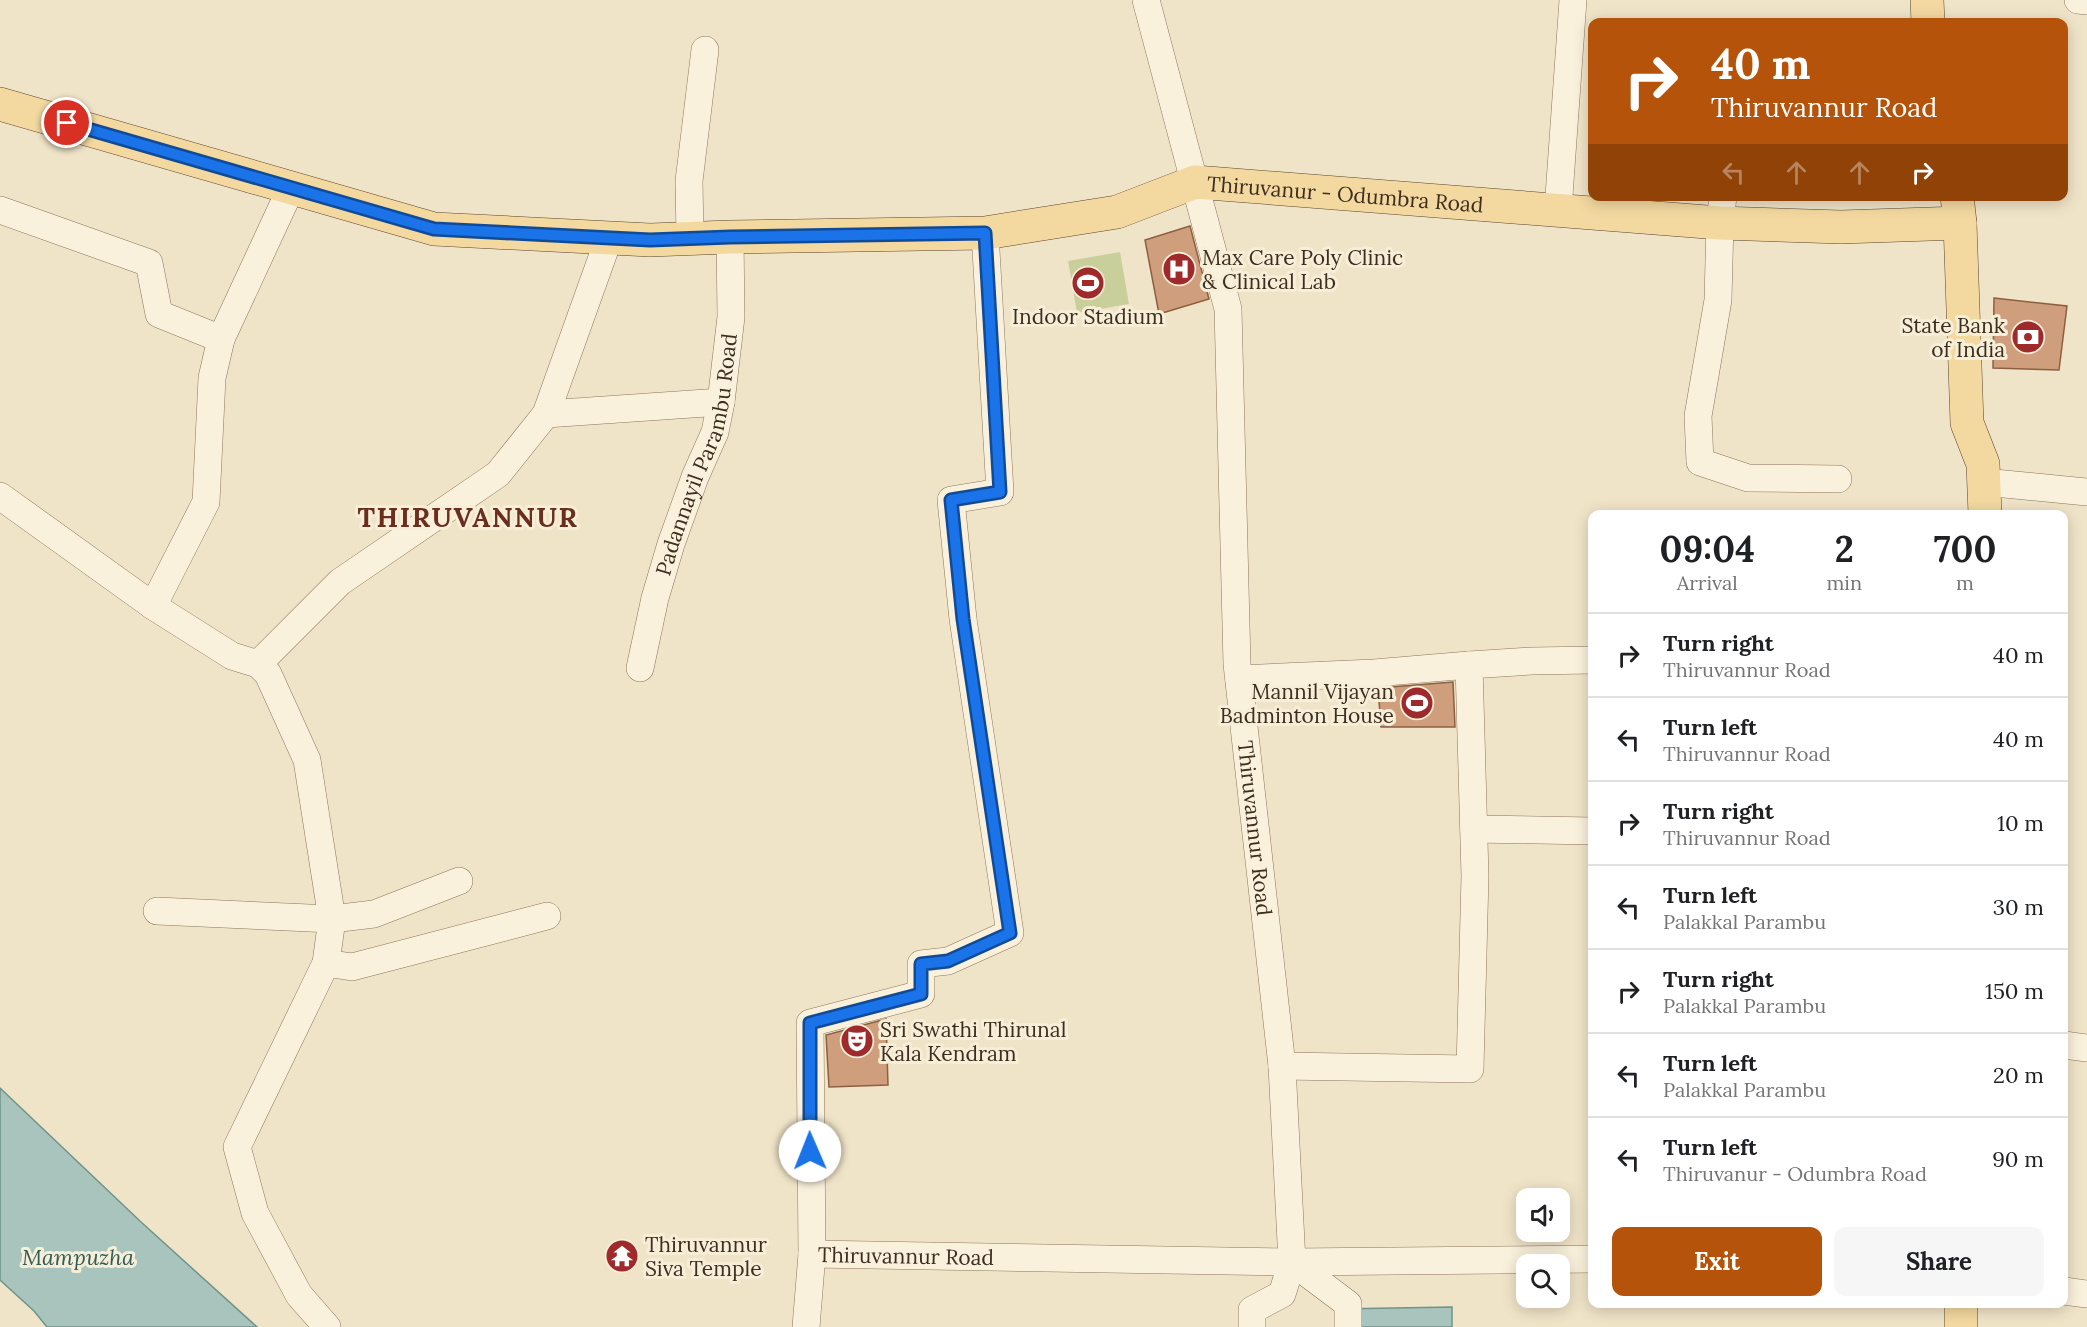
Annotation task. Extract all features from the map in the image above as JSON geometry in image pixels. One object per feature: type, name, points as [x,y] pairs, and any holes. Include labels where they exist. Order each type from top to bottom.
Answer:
[{"type":"main road","points":[[1927,0],[1928,18]]},
{"type":"main road","name":"Thiruvanur - Odumbra Road","points":[[0,104],[434,229],[650,240],[985,233],[1117,212],[1195,182],[1558,210],[1722,210],[1841,227],[1959,210]]},
{"type":"main road","points":[[1959,210],[1967,423],[1983,464],[1986,510]]},
{"type":"main road","points":[[1961,1308],[1961,1327]]},
{"type":"street","name":"Thiruvannur Road","points":[[1146,0],[1228,309],[1236,657],[1282,1066],[1292,1262]]},
{"type":"street","points":[[1558,210],[1573,0]]},
{"type":"street","points":[[2078,0],[2087,1]]},
{"type":"street","points":[[690,239],[689,181],[705,50]]},
{"type":"street","points":[[153,606],[206,502],[212,378],[221,339],[291,188]]},
{"type":"street","points":[[0,210],[149,263],[159,314],[221,339]]},
{"type":"street","points":[[1722,210],[1718,300],[1698,416],[1700,462],[1748,478],[1838,479]]},
{"type":"street","name":"Thiruvannur Road","points":[[985,233],[1000,492],[951,500],[963,619],[1010,933],[948,961],[921,964],[921,994],[810,1023],[812,1254],[1292,1262],[1588,1259]]},
{"type":"street","name":"Padannayil Parambu Road","points":[[640,668],[655,598],[668,555],[694,477],[715,432],[721,402],[731,317],[730,237]]},
{"type":"street","points":[[258,664],[340,582],[498,474],[546,414],[609,238]]},
{"type":"street","points":[[546,414],[721,402]]},
{"type":"street","points":[[1984,482],[2087,492]]},
{"type":"street","points":[[0,496],[153,606],[232,656],[258,664],[268,674],[307,760],[332,919],[326,963],[237,1147],[255,1213],[299,1295],[327,1327]]},
{"type":"street","points":[[1239,679],[1374,673],[1532,661],[1588,660]]},
{"type":"street","points":[[1282,1066],[1470,1069],[1475,876],[1469,665]]},
{"type":"street","points":[[1474,829],[1588,831]]},
{"type":"street","points":[[157,912],[332,919],[374,914],[459,881]]},
{"type":"street","points":[[326,963],[352,967],[547,916]]},
{"type":"street","points":[[2068,1046],[2087,1048]]},
{"type":"street","points":[[806,1327],[812,1254]]},
{"type":"street","points":[[1252,1327],[1252,1310],[1282,1294],[1292,1262],[1348,1304],[1348,1327]]},
{"type":"street","points":[[2068,1292],[2087,1294]]},
{"type":"green space","points":[[1120,252],[1129,304],[1077,313],[1068,261]]},
{"type":"water","name":"Mampuzha","points":[[0,1088],[141,1222],[257,1327],[47,1327],[34,1311],[0,1280]]},
{"type":"water","points":[[1452,1307],[1452,1327],[1337,1327],[1337,1309]]},
{"type":"building","name":"Max Care Poly Clinic & Clinical Lab","points":[[1190,226],[1209,299],[1159,314],[1145,240]]},
{"type":"building","name":"State Bank of India","points":[[1994,298],[2067,306],[2059,370],[1993,368]]},
{"type":"building","name":"Mannil Vijayan Badminton House","points":[[1453,682],[1455,727],[1381,727],[1378,688]]},
{"type":"building","name":"Sri Swathi Thirunal Kala Kendram","points":[[886,1019],[888,1085],[829,1087],[826,1035]]},
{"type":"place","name":"Max Care Poly Clinic & Clinical Lab","points":[[1179,269]]},
{"type":"place","name":"Indoor Stadium","points":[[1088,283]]},
{"type":"place","name":"State Bank of India","points":[[2028,337]]},
{"type":"place","name":"Mannil Vijayan Badminton House","points":[[1417,703]]},
{"type":"place","name":"Sri Swathi Thirunal Kala Kendram","points":[[857,1041]]},
{"type":"place","name":"Thiruvannur Siva Temple","points":[[622,1256]]},
{"type":"district","name":"THIRUVANNUR","points":[[468,517]]},
{"type":"route","points":[[67,123],[434,229],[650,240],[985,233],[1000,492],[951,500],[963,619],[1010,933],[948,961],[921,964],[921,994],[810,1023],[810,1151]]}]
